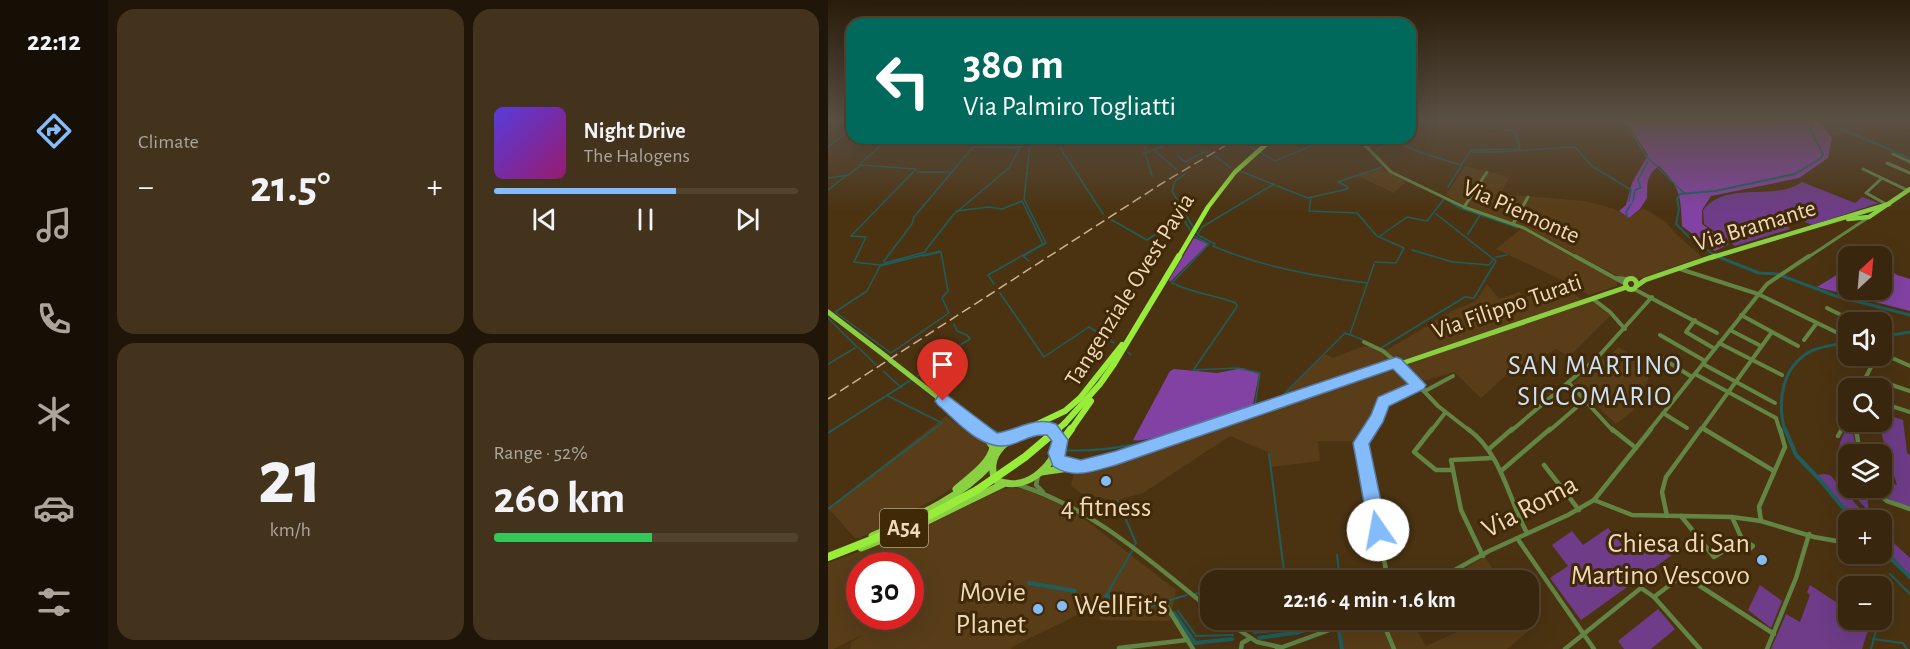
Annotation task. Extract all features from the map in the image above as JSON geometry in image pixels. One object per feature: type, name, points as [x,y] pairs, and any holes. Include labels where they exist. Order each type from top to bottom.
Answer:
[{"type":"highway","name":"Tangenziale Ovest Pavia","points":[[1135,329],[1193,229],[1220,190],[1256,150]]},
{"type":"highway","name":"A54","points":[[828,556],[910,525],[976,490],[1024,457],[1064,422],[1100,384],[1135,329]]},
{"type":"highway","points":[[1026,430],[1065,411],[1080,398],[1135,329]]},
{"type":"highway","points":[[1060,444],[1117,366],[1135,329]]},
{"type":"main road","name":"Via Bramante","points":[[1840,219],[1869,217],[1909,190]]},
{"type":"main road","name":"Via Bramante","points":[[1680,268],[1887,204]]},
{"type":"main road","name":"Via Filippo Turati","points":[[1039,473],[1097,464],[1680,268]]},
{"type":"main road","name":"Via Filippo Turati","points":[[1398,363],[1593,299],[1631,284]]},
{"type":"main road","points":[[828,312],[990,438],[996,447],[996,454]]},
{"type":"main road","points":[[906,520],[960,486],[988,457],[993,447],[975,426]]},
{"type":"main road","points":[[828,556],[866,546],[919,525],[1003,484],[1015,484],[1039,473],[1056,453],[1060,444],[1059,437],[1051,428],[1042,427],[1026,430],[1004,440],[990,438]]},
{"type":"main road","points":[[828,556],[906,520],[960,491],[992,463],[996,454],[1011,438]]},
{"type":"main road","points":[[1056,453],[1061,463],[1081,467]]},
{"type":"main road","points":[[992,463],[993,478],[1003,484]]},
{"type":"street","name":"Via Piemonte","points":[[1370,150],[1388,170],[1464,207],[1513,224],[1722,333],[1761,346]]},
{"type":"street","points":[[1893,154],[1910,162]]},
{"type":"street","points":[[1887,163],[1910,173]]},
{"type":"street","points":[[1863,169],[1909,190]]},
{"type":"street","points":[[1464,207],[1487,172]]},
{"type":"street","points":[[1881,179],[1866,193],[1887,204]]},
{"type":"street","points":[[1513,224],[1528,197]]},
{"type":"street","name":"Via Bramante","points":[[1853,227],[1858,214],[1865,212]]},
{"type":"street","name":"Via Bramante","points":[[1776,277],[1869,217]]},
{"type":"street","points":[[1680,268],[1758,294],[1838,333]]},
{"type":"street","name":"Via Roma","points":[[1455,570],[1527,533],[1579,510],[1594,500],[1719,343],[1722,333],[1776,277]]},
{"type":"street","points":[[1489,449],[1569,383],[1652,297]]},
{"type":"street","points":[[1593,299],[1610,312],[1624,328]]},
{"type":"street","points":[[1827,308],[1838,314]]},
{"type":"street","points":[[1741,315],[1798,346]]},
{"type":"street","points":[[1695,320],[1686,332],[1714,349]]},
{"type":"street","points":[[1804,340],[1816,324]]},
{"type":"street","points":[[1667,516],[1662,492],[1666,477],[1772,332]]},
{"type":"street","points":[[1660,335],[1775,404]]},
{"type":"street","points":[[1364,342],[1383,351],[1398,363],[1445,413],[1464,425],[1489,449],[1501,471],[1511,503],[1527,533]]},
{"type":"street","points":[[1719,343],[1782,375]]},
{"type":"street","points":[[1657,355],[1774,416],[1785,447],[1759,507],[1761,521]]},
{"type":"street","points":[[1892,358],[1910,366]]},
{"type":"street","points":[[1425,391],[1453,376]]},
{"type":"street","points":[[1569,383],[1612,430],[1636,448]]},
{"type":"street","points":[[1386,570],[1361,443],[1378,418],[1383,402],[1419,385]]},
{"type":"street","points":[[1892,385],[1910,391]]},
{"type":"street","points":[[1501,471],[1586,400]]},
{"type":"street","points":[[1892,406],[1910,412]]},
{"type":"street","points":[[1445,413],[1414,452],[1436,470],[1452,470]]},
{"type":"street","points":[[1663,413],[1687,428]]},
{"type":"street","points":[[1702,428],[1774,471]]},
{"type":"street","points":[[1838,436],[1841,432]]},
{"type":"street","points":[[1483,555],[1462,518],[1451,460],[1493,458]]},
{"type":"street","points":[[1544,465],[1579,510]]},
{"type":"street","points":[[1039,473],[1036,485],[1043,493]]},
{"type":"street","points":[[1015,484],[1043,493],[1089,515],[1200,601]]},
{"type":"street","points":[[1883,498],[1910,509]]},
{"type":"street","points":[[1594,500],[1632,515],[1732,517],[1761,521],[1838,541]]},
{"type":"street","points":[[1680,516],[1714,557],[1727,549]]},
{"type":"street","points":[[1732,517],[1742,539]]},
{"type":"street","points":[[1767,649],[1796,578],[1809,534]]},
{"type":"street","points":[[1517,538],[1594,649]]},
{"type":"street","points":[[1654,597],[1683,575],[1774,634]]},
{"type":"street","points":[[1565,649],[1641,588],[1654,597],[1699,649]]},
{"type":"street","points":[[1167,608],[1193,649]]},
{"type":"street","points":[[1237,630],[1241,647],[1251,640]]},
{"type":"street","points":[[1237,630],[1251,640],[1271,647],[1286,646]]},
{"type":"street","points":[[1277,649],[1330,630]]},
{"type":"street","points":[[1386,630],[1394,649]]},
{"type":"street","points":[[1119,648],[1187,640]]},
{"type":"street","points":[[1251,640],[1254,649]]},
{"type":"shaded area","points":[[1645,150],[1830,150],[1828,158],[1799,178],[1711,196],[1702,210],[1702,224],[1729,244],[1715,251],[1682,226],[1678,193],[1659,166],[1649,177],[1647,198],[1640,209],[1629,218],[1619,211],[1626,205],[1632,183],[1648,155]]},
{"type":"shaded area","points":[[1465,166],[1509,177],[1501,194],[1586,201],[1614,209],[1629,218],[1643,208],[1666,222],[1702,257],[1636,280],[1622,278],[1524,227],[1464,205],[1446,195]]},
{"type":"shaded area","points":[[1382,168],[1406,181],[1394,193],[1358,176]]},
{"type":"shaded area","points":[[1802,182],[1855,203],[1862,197],[1879,203],[1812,225],[1803,221],[1787,221],[1786,224],[1790,229],[1735,246],[1704,224],[1703,210],[1713,201],[1737,193],[1778,191]]},
{"type":"shaded area","points":[[1522,228],[1618,281],[1617,286],[1589,295],[1575,286],[1496,249]]},
{"type":"shaded area","points":[[1194,238],[1208,244],[1170,282],[1169,280]]},
{"type":"shaded area","points":[[1892,272],[1910,279],[1910,311],[1867,300],[1892,300]]},
{"type":"shaded area","points":[[1838,274],[1838,292],[1817,287]]},
{"type":"shaded area","points":[[1487,284],[1499,299],[1519,292],[1525,297],[1562,287],[1580,298],[1595,301],[1611,315],[1569,357],[1556,349],[1531,365],[1519,364],[1481,398],[1454,372],[1420,382],[1379,402],[1376,412],[1353,441],[1318,441],[1320,461],[1271,467],[1270,453],[1230,436],[1143,493],[1115,501],[1081,493],[1071,486],[1074,472],[1106,465],[1284,405],[1283,396],[1325,354],[1333,358],[1364,346],[1387,350],[1452,311],[1476,301]]},
{"type":"shaded area","points":[[1618,347],[1648,365],[1651,376],[1649,375],[1644,394],[1641,393],[1634,410],[1616,424],[1573,383],[1586,372],[1590,375],[1597,371],[1593,366],[1602,358],[1606,361]]},
{"type":"shaded area","points":[[1243,368],[1259,374],[1253,405],[1155,438],[1133,440],[1170,371],[1174,369],[1217,373]]},
{"type":"shaded area","points":[[946,416],[987,445],[988,451],[984,460],[960,483],[935,499],[860,538],[855,538],[828,508]]},
{"type":"shaded area","points":[[1892,416],[1903,420],[1907,453],[1910,455],[1910,507],[1888,498],[1892,498],[1892,484],[1897,485],[1892,469],[1892,444],[1884,444],[1882,432],[1892,432]]},
{"type":"shaded area","points":[[1853,432],[1855,444],[1840,444],[1844,434]]},
{"type":"shaded area","points":[[1838,449],[1838,476],[1836,465]]},
{"type":"shaded area","points":[[1816,475],[1830,475],[1838,484],[1838,498],[1850,498],[1861,510],[1845,510]]},
{"type":"shaded area","points":[[1003,489],[1024,489],[1074,511],[1176,590],[1170,621],[1100,620],[1099,605],[1082,597],[1079,614],[1011,649],[850,649],[851,643],[862,635],[833,649],[828,649],[828,563],[846,556],[846,630],[924,630],[924,552],[858,552],[899,537]]},
{"type":"shaded area","points":[[1856,498],[1867,498],[1867,510]]},
{"type":"shaded area","points":[[1608,528],[1629,553],[1649,540],[1655,546],[1661,542],[1672,555],[1581,620],[1550,578],[1568,566],[1552,545],[1572,531],[1583,545]]},
{"type":"shaded area","points":[[1892,541],[1910,558],[1910,575],[1892,556]]},
{"type":"shaded area","points":[[1485,557],[1493,570],[1462,570]]},
{"type":"shaded area","points":[[1760,585],[1782,601],[1771,628],[1748,610]]},
{"type":"shaded area","points":[[1810,585],[1838,603],[1838,630],[1868,630],[1862,649],[1771,649],[1786,614],[1800,622],[1810,595],[1807,592]]},
{"type":"shaded area","points":[[1658,609],[1675,629],[1651,649],[1624,649],[1618,641]]},
{"type":"shaded area","points":[[1341,630],[1417,630],[1426,646],[1462,630],[1530,630],[1507,649],[1343,649]]},
{"type":"waterway","points":[[861,163],[875,150]]},
{"type":"waterway","points":[[952,172],[970,150]]},
{"type":"waterway","points":[[958,211],[1010,167],[1018,150]]},
{"type":"waterway","points":[[1029,150],[1024,199],[1046,243],[1023,256],[1029,261]]},
{"type":"waterway","points":[[1062,150],[1103,214]]},
{"type":"waterway","points":[[1145,153],[1152,150]]},
{"type":"waterway","points":[[1260,152],[1275,161],[1301,150]]},
{"type":"waterway","points":[[1416,150],[1461,165],[1471,150]]},
{"type":"waterway","points":[[1497,152],[1524,150]]},
{"type":"waterway","points":[[1578,150],[1592,166],[1631,190],[1629,201]]},
{"type":"waterway","points":[[1643,150],[1684,193]]},
{"type":"waterway","points":[[1718,258],[1676,224],[1679,209],[1677,199],[1680,194],[1715,191],[1795,174],[1821,158],[1823,154],[1821,150]]},
{"type":"waterway","points":[[1892,150],[1910,158]]},
{"type":"waterway","points":[[1155,151],[1176,169]]},
{"type":"waterway","points":[[1178,156],[1185,162],[1204,152],[1208,153]]},
{"type":"waterway","points":[[1473,152],[1495,152]]},
{"type":"waterway","points":[[1145,153],[1152,176]]},
{"type":"waterway","points":[[1215,156],[1231,168]]},
{"type":"waterway","points":[[1633,202],[1635,190],[1641,188],[1638,180],[1648,161]]},
{"type":"waterway","points":[[847,175],[861,165],[916,169],[851,236],[866,237],[854,262],[880,265],[940,251]]},
{"type":"waterway","points":[[1448,187],[1461,166]]},
{"type":"waterway","points":[[1311,197],[1347,189],[1348,187],[1338,182],[1382,167]]},
{"type":"waterway","points":[[1240,171],[1273,184]]},
{"type":"waterway","points":[[917,172],[952,172]]},
{"type":"waterway","points":[[925,252],[885,263],[884,261],[912,224],[914,217],[952,172]]},
{"type":"waterway","points":[[1185,174],[1175,181],[1172,191],[1193,227]]},
{"type":"waterway","points":[[828,178],[847,175]]},
{"type":"waterway","points":[[828,190],[847,175]]},
{"type":"waterway","points":[[1198,234],[1202,227],[1273,184]]},
{"type":"waterway","points":[[1277,186],[1311,197]]},
{"type":"waterway","points":[[1311,197],[1309,211],[1357,213],[1377,236],[1404,248],[1396,263],[1375,262]]},
{"type":"waterway","points":[[1380,236],[1407,217],[1427,221],[1444,199]]},
{"type":"waterway","points":[[1447,200],[1460,208],[1518,228]]},
{"type":"waterway","points":[[958,211],[989,207],[1002,209],[1022,201],[1043,244],[988,275],[994,284]]},
{"type":"waterway","points":[[1627,216],[1626,212],[1631,204]]},
{"type":"waterway","points":[[925,251],[958,211]]},
{"type":"waterway","points":[[1436,214],[1494,259]]},
{"type":"waterway","points":[[1468,234],[1480,215]]},
{"type":"waterway","points":[[1112,220],[1147,240],[1182,217],[1194,236],[1209,244],[1172,283],[1236,303],[1237,307]]},
{"type":"waterway","points":[[1196,231],[1198,235],[1215,244],[1213,246],[1250,260],[1308,274],[1367,283]]},
{"type":"waterway","points":[[1412,250],[1453,262],[1489,265],[1494,259]]},
{"type":"waterway","points":[[923,255],[880,266],[867,291],[835,312],[891,353],[949,313],[942,298],[948,291],[941,252],[923,256]]},
{"type":"waterway","points":[[1496,257],[1507,255]]},
{"type":"waterway","points":[[1716,256],[1759,273],[1777,274],[1836,296],[1910,315]]},
{"type":"waterway","points":[[1381,348],[1465,297],[1474,298],[1496,261],[1494,259]]},
{"type":"waterway","points":[[1350,334],[1374,264]]},
{"type":"waterway","points":[[1000,293],[1044,357],[1089,327],[1114,343]]},
{"type":"waterway","points":[[1194,369],[1236,308]]},
{"type":"waterway","points":[[828,318],[857,347]]},
{"type":"waterway","points":[[917,376],[945,354],[970,339],[967,335],[957,331],[954,324]]},
{"type":"waterway","points":[[1892,335],[1910,332]]},
{"type":"waterway","points":[[1185,431],[1280,398],[1345,333],[1350,335]]},
{"type":"waterway","points":[[1351,335],[1363,340]]},
{"type":"waterway","points":[[1785,431],[1781,409],[1782,397],[1787,376],[1793,366],[1811,351],[1838,344]]},
{"type":"waterway","points":[[828,364],[855,348]]},
{"type":"waterway","points":[[859,348],[876,365]]},
{"type":"waterway","points":[[1128,352],[1131,355]]},
{"type":"waterway","points":[[1193,370],[1238,368],[1260,373],[1255,405]]},
{"type":"waterway","points":[[883,371],[901,387]]},
{"type":"waterway","points":[[901,387],[911,380]]},
{"type":"waterway","points":[[831,431],[901,387]]},
{"type":"waterway","points":[[941,393],[980,424],[994,431]]},
{"type":"waterway","points":[[888,396],[942,423],[932,431]]},
{"type":"waterway","points":[[828,509],[934,429]]},
{"type":"waterway","points":[[991,429],[1001,434]]},
{"type":"waterway","points":[[1063,450],[1079,451],[1127,446],[1190,429]]},
{"type":"waterway","points":[[1785,429],[1796,455],[1845,510]]},
{"type":"waterway","points":[[1002,435],[1006,437]]},
{"type":"waterway","points":[[1269,454],[1284,570]]},
{"type":"waterway","points":[[1118,501],[1136,543],[1134,546]]},
{"type":"waterway","points":[[1106,596],[1132,551]]},
{"type":"waterway","points":[[1337,555],[1339,570]]},
{"type":"waterway","points":[[1892,560],[1910,577]]},
{"type":"waterway","points":[[1890,574],[1910,594]]},
{"type":"waterway","points":[[1029,583],[1075,591]]},
{"type":"waterway","points":[[1195,594],[1200,593]]},
{"type":"waterway","points":[[1167,601],[1187,595]]},
{"type":"waterway","points":[[1106,596],[1149,606],[1167,601],[1168,604]]},
{"type":"waterway","points":[[1178,611],[1196,636],[1233,635]]},
{"type":"waterway","points":[[1174,613],[1195,643],[1232,639]]},
{"type":"waterway","points":[[1254,633],[1283,630]]},
{"type":"waterway","points":[[1296,633],[1305,630]]},
{"type":"waterway","points":[[1874,639],[1876,630]]},
{"type":"waterway","points":[[1339,631],[1342,649]]},
{"type":"waterway","points":[[1259,638],[1293,633]]},
{"type":"waterway","points":[[1871,649],[1874,639]]},
{"type":"waterway","points":[[1874,639],[1903,643],[1907,649]]},
{"type":"railway","points":[[828,399],[1161,184],[1217,150]]},
{"type":"place","name":"4 fitness","points":[[1106,481]]},
{"type":"place","name":"Chiesa di San Martino Vescovo","points":[[1762,560]]},
{"type":"place","name":"WellFit's","points":[[1062,606]]},
{"type":"place","name":"Movie Planet","points":[[1038,609]]},
{"type":"district","name":"SAN MARTINO SICCOMARIO","points":[[1595,380]]},
{"type":"route","points":[[943,401],[990,438],[997,440],[1011,438],[1034,427],[1051,428],[1060,440],[1056,453],[1059,461],[1065,465],[1081,467],[1116,458],[1396,363],[1419,385],[1383,402],[1378,418],[1361,441],[1378,530]]}]
